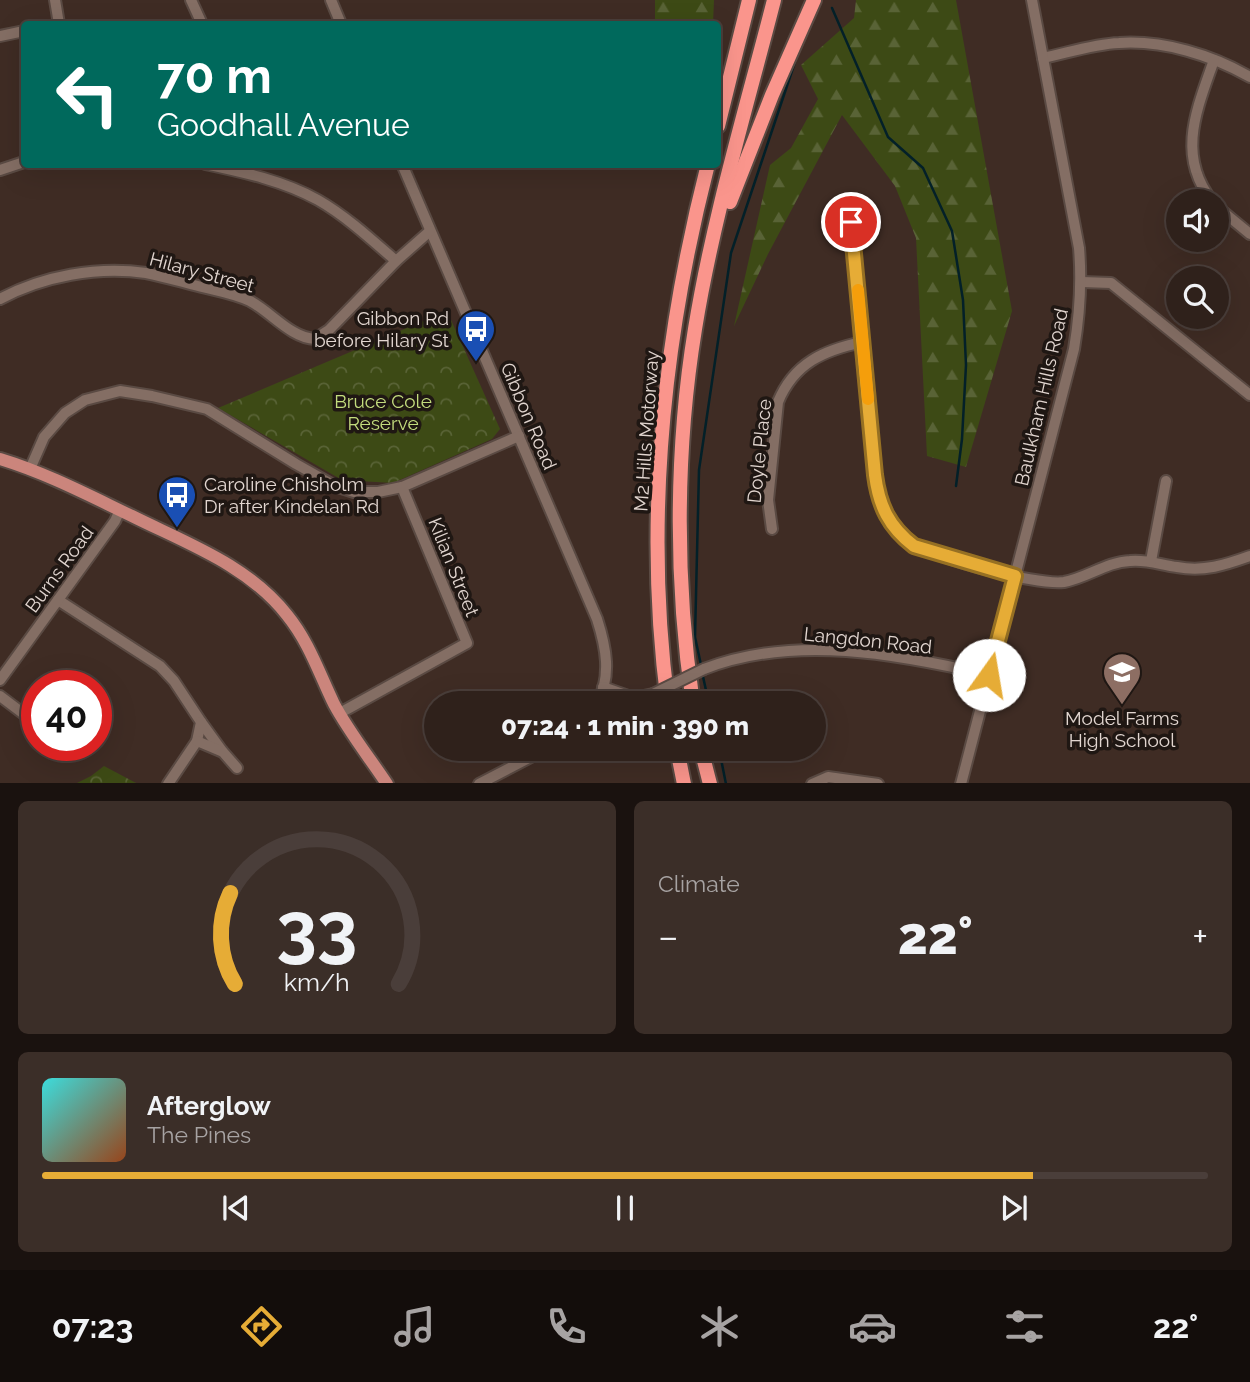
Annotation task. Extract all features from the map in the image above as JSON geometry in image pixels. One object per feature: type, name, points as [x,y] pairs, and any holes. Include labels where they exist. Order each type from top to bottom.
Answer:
[{"type":"highway","points":[[721,114],[749,0]]},
{"type":"highway","points":[[710,252],[774,0]]},
{"type":"highway","points":[[710,252],[772,94],[814,0]]},
{"type":"highway","name":"M2 Hills Motorway","points":[[667,691],[660,615],[659,456],[667,369],[677,305],[685,258],[707,168]]},
{"type":"highway","name":"M2 Hills Motorway","points":[[692,691],[683,606],[682,469],[693,342],[710,252]]},
{"type":"highway","points":[[679,761],[684,783]]},
{"type":"highway","points":[[704,761],[710,783]]},
{"type":"main road","points":[[0,459],[30,469],[120,510],[219,559],[261,587],[288,615],[304,639],[340,713],[387,783]]},
{"type":"street","points":[[54,0],[58,21]]},
{"type":"street","points":[[191,0],[201,21]]},
{"type":"street","points":[[331,0],[340,21]]},
{"type":"street","name":"Baulkham Hills Road","points":[[961,783],[1074,349],[1082,282],[1074,220],[1031,0]]},
{"type":"street","points":[[0,36],[21,32]]},
{"type":"street","points":[[1043,58],[1118,43],[1170,47],[1214,60],[1250,77]]},
{"type":"street","points":[[1204,189],[1191,155],[1195,115],[1214,60]]},
{"type":"street","points":[[0,170],[21,163]]},
{"type":"street","points":[[231,168],[293,188],[320,201],[396,261]]},
{"type":"street","name":"Gibbon Road","points":[[403,168],[597,619],[607,660],[603,687]]},
{"type":"street","points":[[1229,217],[1250,234]]},
{"type":"street","points":[[851,222],[877,489],[888,522],[901,536],[914,546],[1041,581],[1066,581],[1114,563],[1151,561],[1178,568],[1203,569],[1250,556]]},
{"type":"street","name":"Hilary Street","points":[[0,299],[64,276],[94,272],[147,274],[241,297],[264,308],[300,335],[314,339],[329,330],[396,261],[430,231]]},
{"type":"street","points":[[1082,282],[1111,283],[1250,395]]},
{"type":"street","name":"Doyle Place","points":[[772,529],[768,500],[778,402],[784,387],[804,365],[820,354],[863,342]]},
{"type":"street","points":[[30,469],[44,437],[65,412],[85,400],[120,391],[208,410],[335,486],[354,492],[388,491],[519,436]]},
{"type":"street","points":[[1151,561],[1166,481]]},
{"type":"street","name":"Kilian Street","points":[[340,713],[467,643],[402,486]]},
{"type":"street","name":"Burns Road","points":[[0,680],[115,521],[120,510]]},
{"type":"street","points":[[58,600],[160,666],[174,681],[201,722],[237,768]]},
{"type":"street","name":"Langdon Road","points":[[603,687],[634,698],[653,694],[704,669],[746,655],[793,650],[891,657],[989,675]]},
{"type":"street","points":[[602,691],[603,687]]},
{"type":"street","points":[[0,696],[21,712]]},
{"type":"street","points":[[168,783],[197,741],[201,722]]},
{"type":"street","points":[[197,741],[223,752]]},
{"type":"street","points":[[479,783],[522,761]]},
{"type":"street","points":[[812,783],[828,777],[878,783]]},
{"type":"green space","points":[[655,0],[714,0],[713,21],[655,21]]},
{"type":"green space","points":[[856,0],[956,0],[1012,311],[966,467],[927,456],[916,238],[895,186],[842,115],[768,254],[734,326],[770,165],[791,148],[818,99],[801,65],[854,18]]},
{"type":"green space","name":"Bruce Cole Reserve","points":[[447,311],[500,429],[492,439],[393,483],[342,480],[218,408]]},
{"type":"green space","points":[[104,766],[136,783],[77,783]]},
{"type":"waterway","points":[[832,8],[888,137],[923,168],[952,231],[963,300],[966,365],[962,439],[956,486]]},
{"type":"waterway","points":[[701,665],[695,637],[699,470],[731,253],[795,62]]},
{"type":"waterway","points":[[702,672],[706,691]]},
{"type":"waterway","points":[[721,761],[726,783]]},
{"type":"slow traffic","points":[[858,290],[868,399]]},
{"type":"place","name":"Gibbon Rd before Hilary St","points":[[476,363]]},
{"type":"place","name":"Caroline Chisholm Dr after Kindelan Rd","points":[[177,529]]},
{"type":"place","name":"Model Farms High School","points":[[1122,706]]},
{"type":"route","points":[[851,222],[875,475],[881,505],[888,522],[914,546],[1015,576],[989,675]]}]
